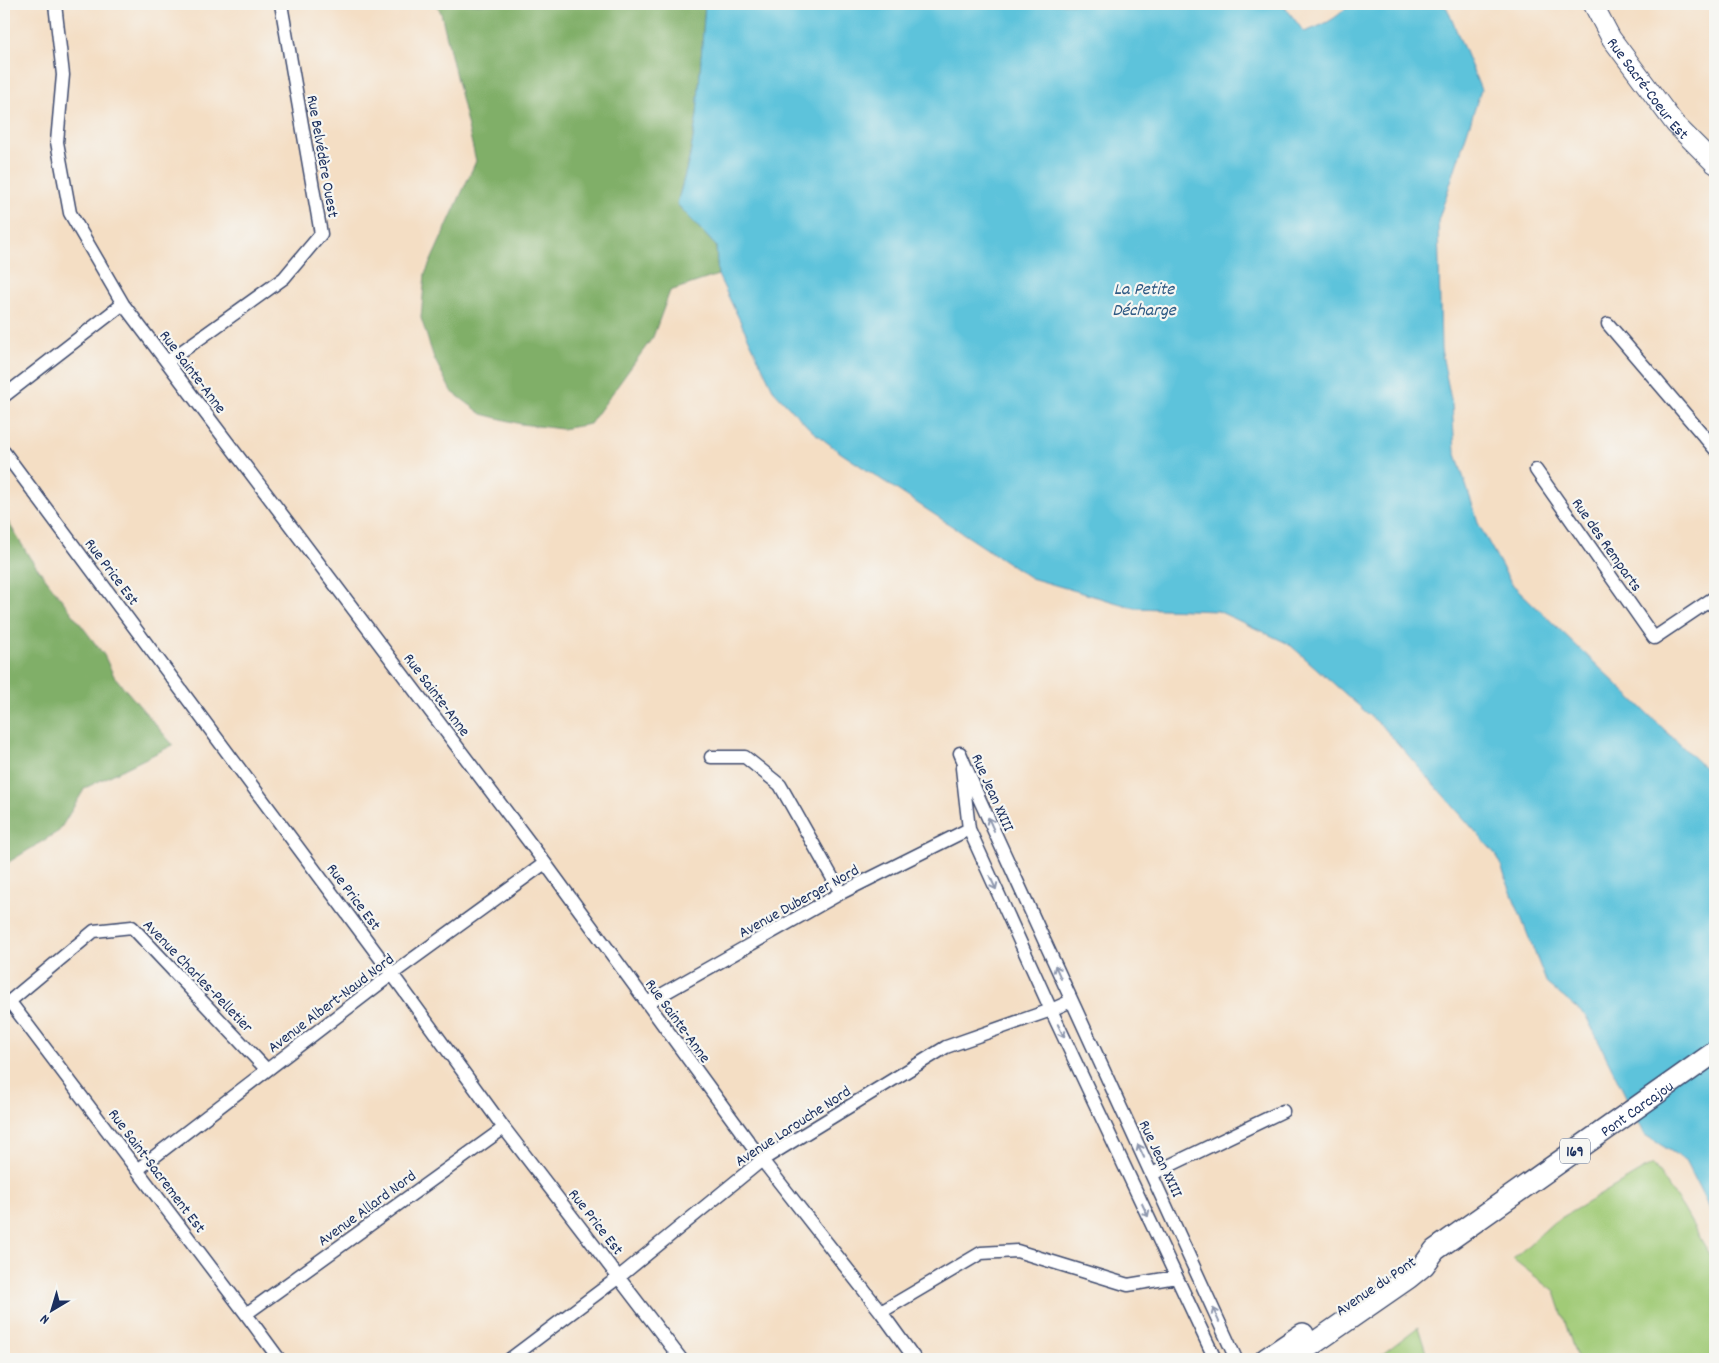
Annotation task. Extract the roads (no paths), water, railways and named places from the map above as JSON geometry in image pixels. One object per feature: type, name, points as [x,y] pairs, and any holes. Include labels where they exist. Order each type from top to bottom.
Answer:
[{"type":"main road","name":"Pont Carcajou","points":[[1435,1250],[1715,1052]]},
{"type":"main road","name":"Avenue du Pont","points":[[1266,1359],[1417,1255],[1435,1250]]},
{"type":"main road","name":"Avenue du Pont","points":[[1291,1359],[1408,1278],[1424,1265],[1435,1250]]},
{"type":"street","name":"Rue Sainte-Anne","points":[[55,4],[64,75],[57,142],[70,213],[123,304],[545,863],[762,1160],[881,1312],[915,1359]]},
{"type":"street","name":"Rue Belvédère Ouest","points":[[167,362],[284,278],[321,234],[280,4]]},
{"type":"street","name":"Rue Sacré-Coeur Est","points":[[1593,4],[1610,38],[1675,124],[1715,164]]},
{"type":"street","points":[[4,396],[123,304]]},
{"type":"street","points":[[1608,324],[1715,449]]},
{"type":"street","name":"Rue Price Est","points":[[4,452],[392,974],[504,1128],[681,1359]]},
{"type":"street","name":"Rue des Remparts","points":[[1536,470],[1654,638],[1715,597]]},
{"type":"street","name":"Rue Jean XXIII","points":[[1215,1359],[1051,1010],[969,829],[960,753],[1071,1001],[1236,1359]]},
{"type":"street","points":[[711,757],[745,757],[780,785],[841,893]]},
{"type":"street","name":"Avenue Duberger Nord","points":[[647,1004],[841,893],[969,829]]},
{"type":"street","name":"Avenue Albert-Naud Nord","points":[[137,1170],[392,974],[545,863]]},
{"type":"street","name":"Avenue Charles-Pelletier","points":[[7,1004],[94,931],[132,927],[267,1070]]},
{"type":"street","name":"Avenue Larouche Nord","points":[[510,1359],[619,1277],[762,1160],[946,1047],[1051,1010],[1071,1001]]},
{"type":"street","name":"Rue Saint-Sacrement Est","points":[[7,1004],[137,1170],[279,1359]]},
{"type":"street","points":[[1152,1174],[1283,1111]]},
{"type":"street","name":"Avenue Allard Nord","points":[[246,1314],[504,1128]]},
{"type":"street","points":[[881,1312],[981,1253],[1017,1251],[1128,1285],[1176,1277]]},
{"type":"water","name":"La Petite Décharge","points":[[705,4],[1283,4],[1304,32],[1334,18],[1349,4],[1441,4],[1447,8],[1481,90],[1438,221],[1441,349],[1452,405],[1455,451],[1479,525],[1511,583],[1715,778],[1715,1219],[1685,1160],[1645,1135],[1586,1016],[1547,984],[1497,856],[1385,729],[1289,644],[1218,611],[1135,608],[1031,578],[841,453],[811,430],[774,391],[718,275],[716,246],[677,204],[690,156],[697,115]]}]
